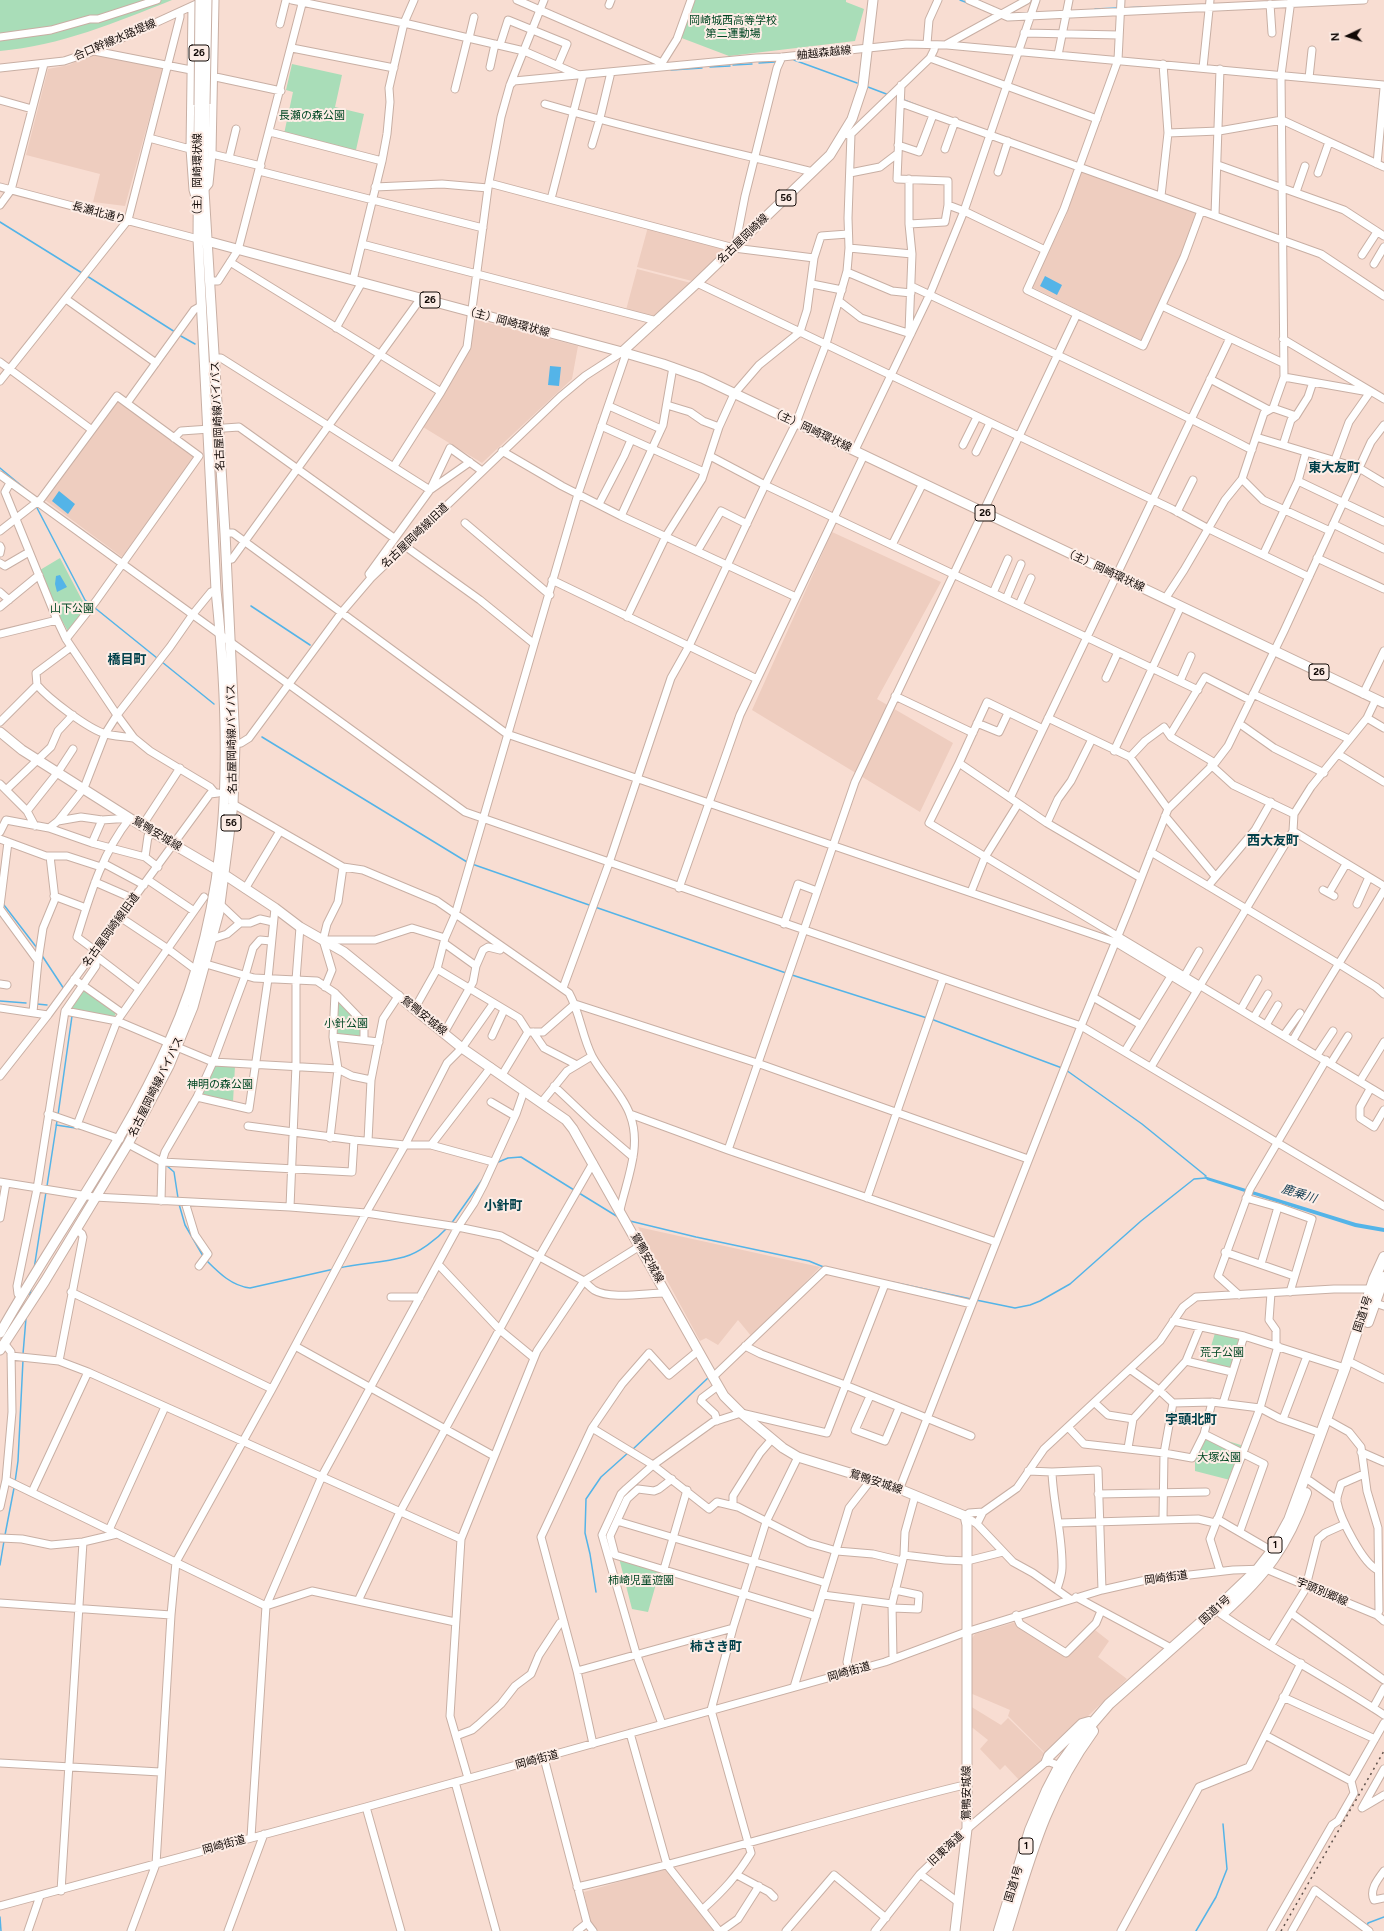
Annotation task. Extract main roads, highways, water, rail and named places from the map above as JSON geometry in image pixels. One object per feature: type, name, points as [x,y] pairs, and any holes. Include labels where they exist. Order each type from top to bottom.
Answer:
[{"type":"highway","name":"国道1号","points":[[1007,1931],[1040,1826],[1064,1767],[1094,1719],[1171,1648],[1262,1569],[1281,1550],[1297,1518],[1331,1422],[1371,1289],[1384,1257]]},
{"type":"highway","name":"国道1号","points":[[1000,1931],[1030,1830],[1046,1790],[1100,1721],[1124,1697],[1245,1593],[1262,1569],[1289,1520],[1321,1433],[1349,1366],[1379,1305],[1384,1277]]},
{"type":"highway","points":[[1048,1761],[1049,1756],[1082,1724],[1094,1719]]},
{"type":"main road","name":"26","points":[[200,0],[202,105]]},
{"type":"main road","name":"26","points":[[202,105],[206,0]]},
{"type":"main road","name":"名古屋岡崎線","points":[[622,352],[657,321],[813,172],[847,135],[863,86],[872,0]]},
{"type":"main road","name":"（主）岡崎環状線","points":[[202,105],[207,241]]},
{"type":"main road","name":"（主）岡崎環状線","points":[[202,105],[197,202],[198,239],[622,352],[673,367],[702,378],[923,482],[1274,652],[1380,701]]},
{"type":"main road","name":"名古屋岡崎線バイパス","points":[[0,1332],[22,1296],[90,1196],[128,1144],[145,1112],[173,1045],[210,923],[222,874],[233,804],[234,744],[225,533],[201,306],[198,239]]},
{"type":"main road","name":"名古屋岡崎線バイパス","points":[[1,1345],[45,1282],[76,1229],[90,1196],[120,1138],[193,1007],[221,905],[222,874],[220,793],[226,737],[222,636],[216,590],[213,428],[214,358],[207,241]]},
{"type":"main road","name":"鴛鴨安城線","points":[[0,732],[37,759],[142,826],[222,874],[275,908],[300,927],[360,964],[462,1048],[566,1120],[573,1129],[620,1210],[724,1396],[741,1413],[772,1439],[798,1457],[900,1490],[965,1516],[967,1525],[967,1829],[955,1931]]},
{"type":"main road","name":"56","points":[[0,1332],[1,1345]]},
{"type":"water","points":[[1045,276],[1062,285],[1057,295],[1040,286]]},
{"type":"water","points":[[550,366],[561,367],[559,386],[548,385]]},
{"type":"water","points":[[59,491],[75,504],[68,514],[52,501]]},
{"type":"water","points":[[60,575],[67,587],[57,592],[55,584],[56,576]]},
{"type":"water","points":[[1204,1176],[1356,1223],[1384,1228],[1384,1232],[1355,1227],[1207,1180]]},
{"type":"waterway","points":[[960,0],[968,3]]},
{"type":"waterway","points":[[1123,8],[1145,7]]},
{"type":"waterway","points":[[1095,9],[1117,8]]},
{"type":"waterway","points":[[794,60],[857,83]]},
{"type":"waterway","points":[[759,63],[775,62]]},
{"type":"waterway","points":[[733,65],[752,64]]},
{"type":"waterway","points":[[710,67],[730,66]]},
{"type":"waterway","points":[[671,70],[702,68]]},
{"type":"waterway","points":[[868,87],[889,95]]},
{"type":"waterway","points":[[904,100],[919,106]]},
{"type":"waterway","points":[[0,222],[82,273]]},
{"type":"waterway","points":[[87,276],[175,332]]},
{"type":"waterway","points":[[179,335],[195,344]]},
{"type":"waterway","points":[[0,468],[29,492]]},
{"type":"waterway","points":[[36,506],[85,600],[90,604]]},
{"type":"waterway","points":[[251,606],[310,645]]},
{"type":"waterway","points":[[95,608],[157,658]]},
{"type":"waterway","points":[[162,662],[214,704]]},
{"type":"waterway","points":[[262,737],[467,862]]},
{"type":"waterway","points":[[472,864],[592,906]]},
{"type":"waterway","points":[[4,905],[37,948]]},
{"type":"waterway","points":[[595,907],[786,973]]},
{"type":"waterway","points":[[41,954],[64,989]]},
{"type":"waterway","points":[[792,975],[927,1018]]},
{"type":"waterway","points":[[0,1001],[26,1003]]},
{"type":"waterway","points":[[37,1004],[47,1005]]},
{"type":"waterway","points":[[58,1115],[72,1016]]},
{"type":"waterway","points":[[931,1019],[1062,1068]]},
{"type":"waterway","points":[[1066,1070],[1142,1124],[1206,1176]]},
{"type":"waterway","points":[[47,1186],[57,1121]]},
{"type":"waterway","points":[[56,1125],[82,1129]]},
{"type":"waterway","points":[[496,1163],[508,1158],[521,1157],[574,1190]]},
{"type":"waterway","points":[[166,1165],[174,1172],[178,1198]]},
{"type":"waterway","points":[[976,1300],[1015,1308],[1040,1301],[1070,1284],[1141,1221],[1194,1179],[1206,1178]]},
{"type":"waterway","points":[[451,1224],[482,1180]]},
{"type":"waterway","points":[[34,1269],[46,1192]]},
{"type":"waterway","points":[[579,1193],[618,1217]]},
{"type":"waterway","points":[[179,1204],[185,1225],[203,1256]]},
{"type":"waterway","points":[[630,1221],[696,1237],[809,1261],[826,1268]]},
{"type":"waterway","points":[[339,1268],[388,1261],[410,1255],[438,1237],[447,1228]]},
{"type":"waterway","points":[[207,1261],[232,1282],[237,1285],[250,1288],[334,1269]]},
{"type":"waterway","points":[[892,1282],[971,1299]]},
{"type":"waterway","points":[[29,1299],[31,1289]]},
{"type":"waterway","points":[[23,1354],[26,1318]]},
{"type":"waterway","points":[[15,1482],[18,1461],[23,1360]]},
{"type":"waterway","points":[[632,1450],[709,1377]]},
{"type":"waterway","points":[[596,1592],[585,1533],[586,1499],[601,1477],[629,1452]]},
{"type":"waterway","points":[[5,1535],[14,1488]]},
{"type":"waterway","points":[[0,1565],[4,1541]]},
{"type":"waterway","points":[[1196,1931],[1216,1897],[1227,1869],[1223,1824]]},
{"type":"waterway","points":[[0,1917],[1,1931]]},
{"type":"waterway","points":[[1367,1926],[1368,1923],[1384,1917]]},
{"type":"railway","points":[[1281,1931],[1384,1751]]},
{"type":"district","name":"東大友町","points":[[1334,468]]},
{"type":"district","name":"橋目町","points":[[127,660]]},
{"type":"district","name":"西大友町","points":[[1273,841]]},
{"type":"district","name":"小針町","points":[[503,1206]]},
{"type":"district","name":"宇頭北町","points":[[1191,1420]]},
{"type":"district","name":"柿さき町","points":[[716,1647]]},
{"type":"park label","name":"岡崎城西高等学校 第二運動場","points":[[733,27]]},
{"type":"park label","name":"長瀬の森公園","points":[[312,116]]},
{"type":"park label","name":"山下公園","points":[[72,609]]},
{"type":"park label","name":"小針公園","points":[[346,1024]]},
{"type":"park label","name":"神明の森公園","points":[[220,1085]]},
{"type":"park label","name":"荒子公園","points":[[1222,1353]]},
{"type":"park label","name":"大塚公園","points":[[1219,1458]]},
{"type":"park label","name":"柿崎児童遊園","points":[[641,1581]]},
{"type":"water label","name":"鹿乗川","points":[[1299,1194]]}]
